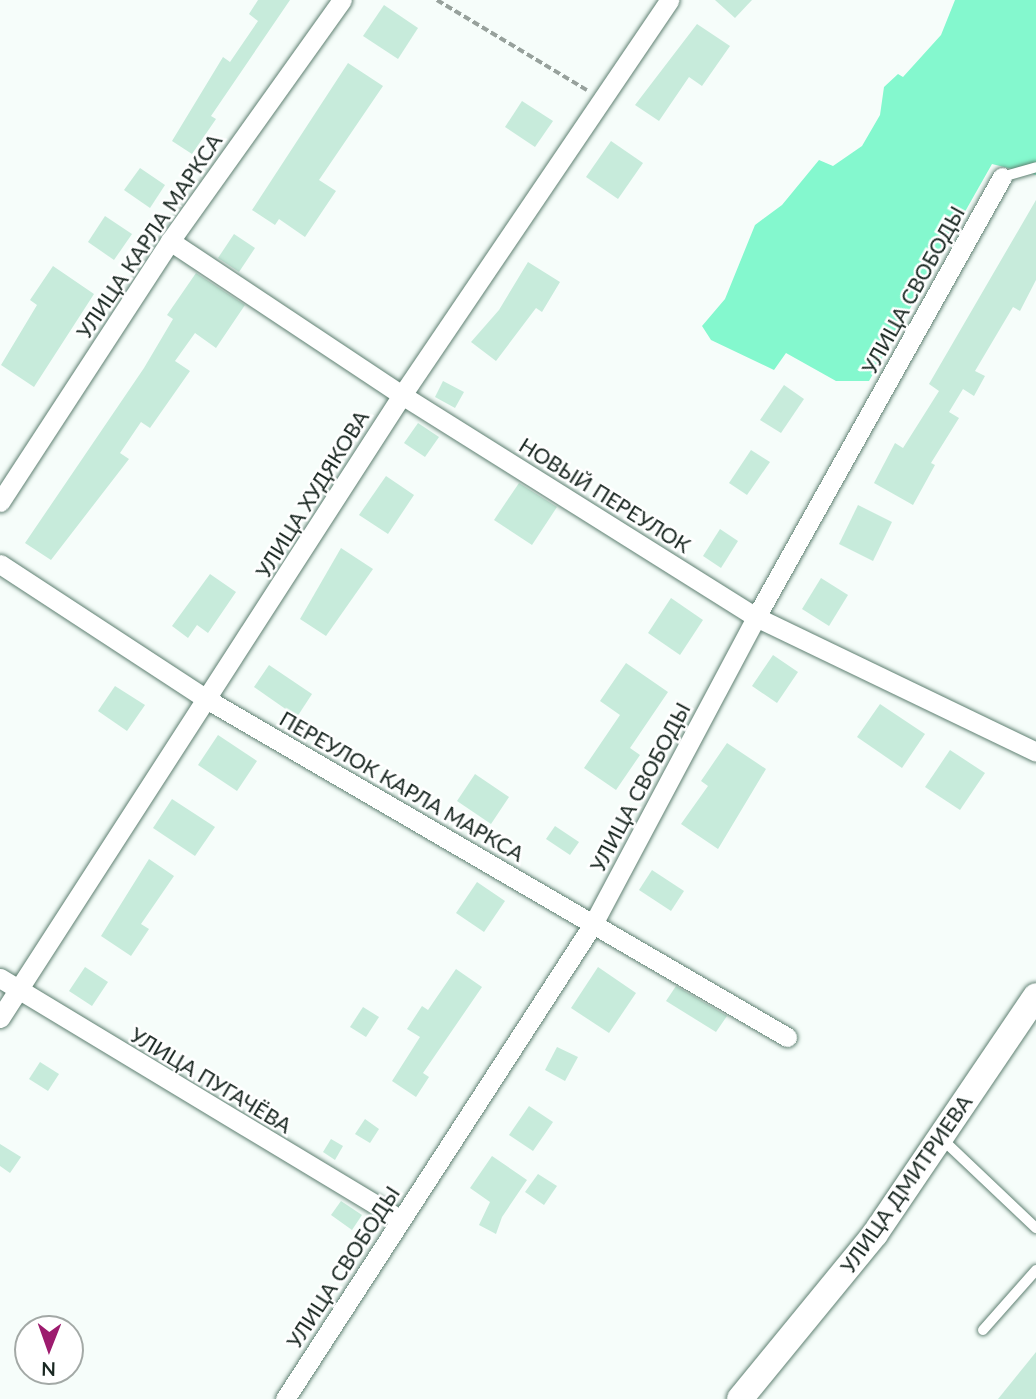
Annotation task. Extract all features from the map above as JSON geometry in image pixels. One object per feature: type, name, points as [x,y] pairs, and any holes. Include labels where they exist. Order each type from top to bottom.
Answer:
[{"type":"street","name":"УЛИЦА КАРЛА МАРКСА","points":[[0,502],[170,241],[342,0]]},
{"type":"street","name":"УЛИЦА ХУДЯКОВА","points":[[0,1017],[402,395],[604,100],[669,0]]},
{"type":"street","name":"УЛИЦА СВОБОДЫ","points":[[285,1399],[593,924],[756,617],[1002,177]]},
{"type":"street","name":"НОВЫЙ ПЕРЕУЛОК","points":[[170,241],[402,395],[756,617],[1036,751]]},
{"type":"street","name":"ПЕРЕУЛОК КАРЛА МАРКСА","points":[[0,564],[208,699],[788,1037]]},
{"type":"street","name":"УЛИЦА ПУГАЧЁВА","points":[[0,978],[400,1219]]},
{"type":"street","name":"УЛИЦА ДМИТРИЕВА","points":[[740,1399],[875,1234],[1036,996]]},
{"type":"lane","points":[[1002,177],[1036,167]]},
{"type":"lane","points":[[940,1138],[1036,1228]]},
{"type":"lane","points":[[983,1330],[1036,1270]]},
{"type":"path","points":[[437,0],[604,100]]},
{"type":"green space","points":[[955,0],[1036,0],[1036,175],[992,164],[869,381],[836,381],[786,353],[774,370],[711,340],[702,326],[725,299],[755,225],[782,205],[819,160],[833,166],[862,146],[880,115],[884,87],[898,74],[903,77],[941,35]]},
{"type":"building","points":[[258,0],[290,0],[211,116],[216,119],[192,154],[172,141],[223,57],[230,62],[258,21],[249,14]]},
{"type":"building","points":[[715,0],[752,0],[735,18]]},
{"type":"building","points":[[384,5],[418,28],[398,59],[363,36]]},
{"type":"building","points":[[697,24],[730,46],[702,86],[689,77],[659,121],[635,105]]},
{"type":"building","points":[[348,63],[383,86],[319,180],[336,191],[305,237],[279,219],[275,225],[252,210]]},
{"type":"building","points":[[522,101],[553,121],[535,147],[505,127]]},
{"type":"building","points":[[611,141],[643,163],[618,199],[586,177]]},
{"type":"building","points":[[140,168],[165,185],[150,208],[124,190]]},
{"type":"building","points":[[1036,200],[1036,280],[1020,311],[1013,307],[975,371],[985,376],[974,396],[963,389],[949,412],[959,418],[931,463],[935,465],[913,505],[874,483],[895,443],[903,448],[939,391],[929,384]]},
{"type":"building","points":[[105,216],[132,234],[114,260],[88,242]]},
{"type":"building","points":[[234,234],[255,248],[239,272],[218,258]]},
{"type":"building","points":[[528,262],[560,282],[542,312],[536,308],[496,361],[471,342],[499,310]]},
{"type":"building","points":[[53,266],[94,294],[34,387],[1,365],[37,305],[30,300]]},
{"type":"building","points":[[196,273],[245,305],[216,348],[195,333],[175,361],[190,371],[150,428],[141,422],[120,453],[129,459],[51,560],[25,543],[144,368],[173,319],[167,315]]},
{"type":"building","points":[[443,381],[464,392],[455,408],[435,397]]},
{"type":"building","points":[[784,385],[804,399],[781,433],[760,420]]},
{"type":"building","points":[[418,423],[439,437],[425,457],[404,443]]},
{"type":"building","points":[[751,450],[770,462],[747,495],[729,483]]},
{"type":"building","points":[[386,476],[414,495],[388,534],[359,515]]},
{"type":"building","points":[[519,483],[557,507],[532,545],[494,520]]},
{"type":"building","points":[[858,505],[892,522],[873,561],[839,544]]},
{"type":"building","points":[[720,529],[738,541],[721,568],[703,556]]},
{"type":"building","points":[[341,548],[373,569],[326,636],[300,619]]},
{"type":"building","points":[[210,574],[236,592],[208,633],[197,625],[188,638],[172,626]]},
{"type":"building","points":[[821,578],[848,595],[829,626],[802,609]]},
{"type":"building","points":[[671,598],[703,620],[680,655],[648,633]]},
{"type":"building","points":[[773,655],[798,672],[777,703],[752,686]]},
{"type":"building","points":[[626,663],[668,692],[630,748],[640,755],[616,790],[584,768],[620,715],[600,701]]},
{"type":"building","points":[[269,665],[312,694],[297,717],[254,687]]},
{"type":"building","points":[[115,686],[145,705],[127,731],[98,711]]},
{"type":"building","points":[[880,704],[925,734],[902,768],[857,737]]},
{"type":"building","points":[[218,735],[257,761],[237,791],[198,765]]},
{"type":"building","points":[[727,743],[766,769],[718,849],[681,824],[708,786],[701,781]]},
{"type":"building","points":[[950,750],[985,773],[960,810],[925,787]]},
{"type":"building","points":[[475,774],[509,797],[491,824],[457,801]]},
{"type":"building","points":[[172,799],[215,827],[195,856],[153,828]]},
{"type":"building","points":[[555,826],[579,842],[570,855],[546,839]]},
{"type":"building","points":[[149,859],[174,876],[141,924],[149,929],[131,956],[101,936]]},
{"type":"building","points":[[652,870],[684,891],[671,911],[639,890]]},
{"type":"building","points":[[477,882],[505,901],[484,932],[456,913]]},
{"type":"building","points":[[85,967],[108,982],[92,1006],[69,991]]},
{"type":"building","points":[[598,967],[636,993],[609,1033],[571,1008]]},
{"type":"building","points":[[456,969],[482,987],[423,1073],[429,1077],[416,1097],[392,1081],[420,1037],[407,1029],[422,1006],[428,1010]]},
{"type":"building","points":[[676,986],[727,1016],[716,1032],[666,1001]]},
{"type":"building","points":[[363,1007],[379,1017],[366,1037],[350,1027]]},
{"type":"building","points":[[557,1047],[578,1057],[565,1081],[545,1070]]},
{"type":"building","points":[[40,1062],[59,1074],[48,1091],[29,1079]]},
{"type":"building","points":[[529,1106],[553,1122],[533,1151],[509,1135]]},
{"type":"building","points":[[365,1119],[379,1129],[370,1143],[355,1134]]},
{"type":"building","points":[[331,1139],[343,1146],[335,1160],[323,1152]]},
{"type":"building","points":[[0,1144],[21,1157],[10,1173],[0,1166]]},
{"type":"building","points":[[492,1156],[527,1180],[502,1217],[496,1234],[479,1225],[490,1202],[470,1188]]},
{"type":"building","points":[[538,1174],[557,1186],[544,1205],[525,1192]]},
{"type":"building","points":[[341,1201],[362,1215],[352,1230],[331,1215]]},
{"type":"building","points":[[1036,1352],[1036,1399],[998,1399]]}]
